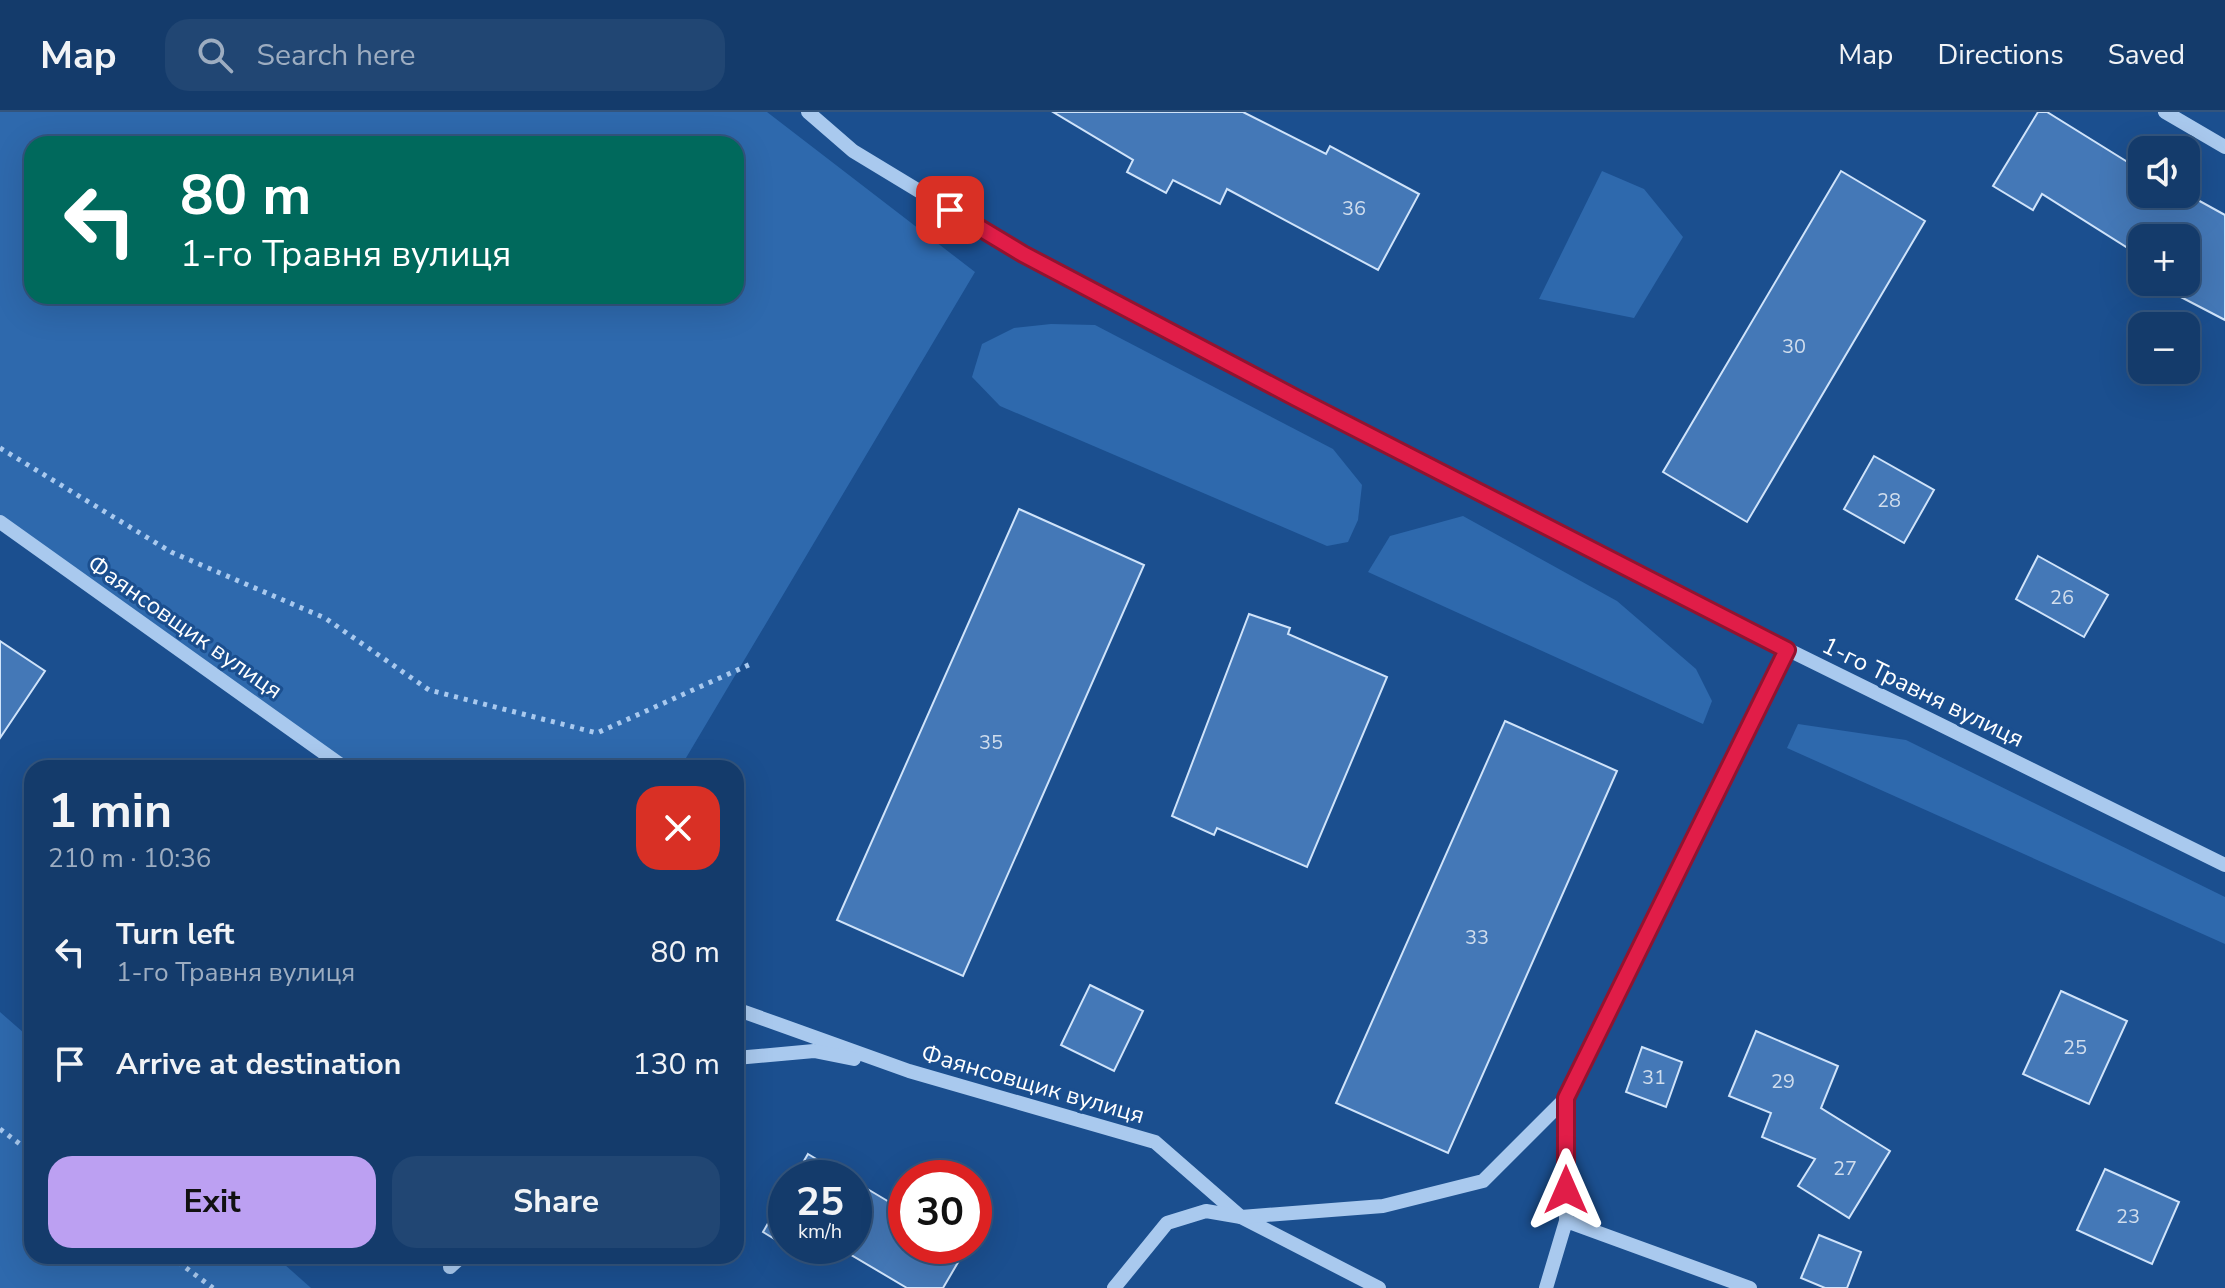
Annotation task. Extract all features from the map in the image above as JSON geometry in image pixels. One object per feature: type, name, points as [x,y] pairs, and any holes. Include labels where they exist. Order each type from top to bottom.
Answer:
[{"type":"street","name":"1-го Травня вулиця","points":[[808,112],[853,151],[1023,254],[1406,456],[1787,650],[2225,865]]},
{"type":"street","points":[[2165,112],[2225,147]]},
{"type":"street","name":"Фаянсовщик вулиця","points":[[0,522],[334,760]]},
{"type":"street","points":[[1114,1288],[1167,1223],[1206,1211],[1241,1217],[1383,1206],[1483,1181],[1566,1098],[1787,650]]},
{"type":"street","name":"Фаянсовщик вулиця","points":[[744,1012],[909,1071],[1155,1142],[1241,1217],[1379,1288]]},
{"type":"street","points":[[744,1057],[814,1051],[909,1071]]},
{"type":"street","points":[[1546,1288],[1566,1221],[1566,1098]]},
{"type":"street","points":[[1566,1221],[1750,1288]]},
{"type":"path","points":[[0,448],[171,552],[325,618],[429,690],[597,733],[753,663]]},
{"type":"path","points":[[0,1129],[24,1147]]},
{"type":"path","points":[[181,1264],[213,1288]]},
{"type":"shaded area","points":[[0,112],[767,112],[975,272],[685,760],[336,760],[0,516]]},
{"type":"shaded area","points":[[1602,171],[1644,189],[1683,237],[1634,318],[1539,299]]},
{"type":"shaded area","points":[[1051,324],[1095,325],[1333,449],[1362,485],[1358,520],[1348,542],[1327,546],[1000,406],[972,377],[982,344],[1014,328]]},
{"type":"shaded area","points":[[1463,516],[1617,601],[1696,669],[1712,701],[1703,724],[1368,572],[1390,536]]},
{"type":"shaded area","points":[[1798,724],[1906,740],[2225,897],[2225,944],[1787,748]]},
{"type":"shaded area","points":[[0,1012],[24,1033],[24,1264],[284,1264],[311,1288],[0,1288]]},
{"type":"building","points":[[1053,112],[1243,112],[1326,154],[1330,146],[1419,194],[1378,270],[1227,189],[1220,204],[1173,180],[1166,193],[1127,172],[1133,160]]},
{"type":"building","points":[[2038,112],[2047,112],[2128,162],[2128,208],[2200,208],[2200,201],[2225,215],[2225,320],[2179,296],[2200,296],[2200,224],[2128,224],[2128,248],[2042,194],[2033,210],[1993,186]]},
{"type":"building","points":[[1841,171],[1925,221],[1747,522],[1663,472]]},
{"type":"building","points":[[1874,456],[1934,490],[1904,543],[1844,509]]},
{"type":"building","points":[[1019,509],[1144,565],[963,976],[837,920]]},
{"type":"building","points":[[2038,556],[2108,595],[2084,637],[2016,599]]},
{"type":"building","points":[[1249,614],[1290,628],[1288,634],[1387,677],[1307,867],[1217,828],[1214,835],[1172,816]]},
{"type":"building","points":[[0,641],[45,671],[0,738]]},
{"type":"building","points":[[1505,721],[1617,771],[1448,1153],[1336,1103]]},
{"type":"building","points":[[1090,985],[1143,1011],[1114,1071],[1061,1045]]},
{"type":"building","points":[[2061,991],[2127,1021],[2089,1104],[2023,1074]]},
{"type":"building","points":[[1756,1031],[1838,1066],[1821,1108],[1890,1151],[1849,1218],[1798,1186],[1815,1159],[1762,1137],[1771,1113],[1729,1096]]},
{"type":"building","points":[[1642,1047],[1682,1062],[1666,1107],[1626,1092]]},
{"type":"building","points":[[808,1154],[818,1160],[804,1160]]},
{"type":"building","points":[[2105,1169],[2179,1202],[2152,1264],[2077,1230]]},
{"type":"building","points":[[872,1192],[888,1201],[888,1264],[957,1264],[943,1288],[907,1288],[866,1264],[872,1264]]},
{"type":"building","points":[[1819,1235],[1861,1252],[1847,1288],[1825,1288],[1801,1278]]},
{"type":"route","points":[[950,210],[1023,254],[1406,456],[1787,650],[1566,1098],[1566,1190]]}]
